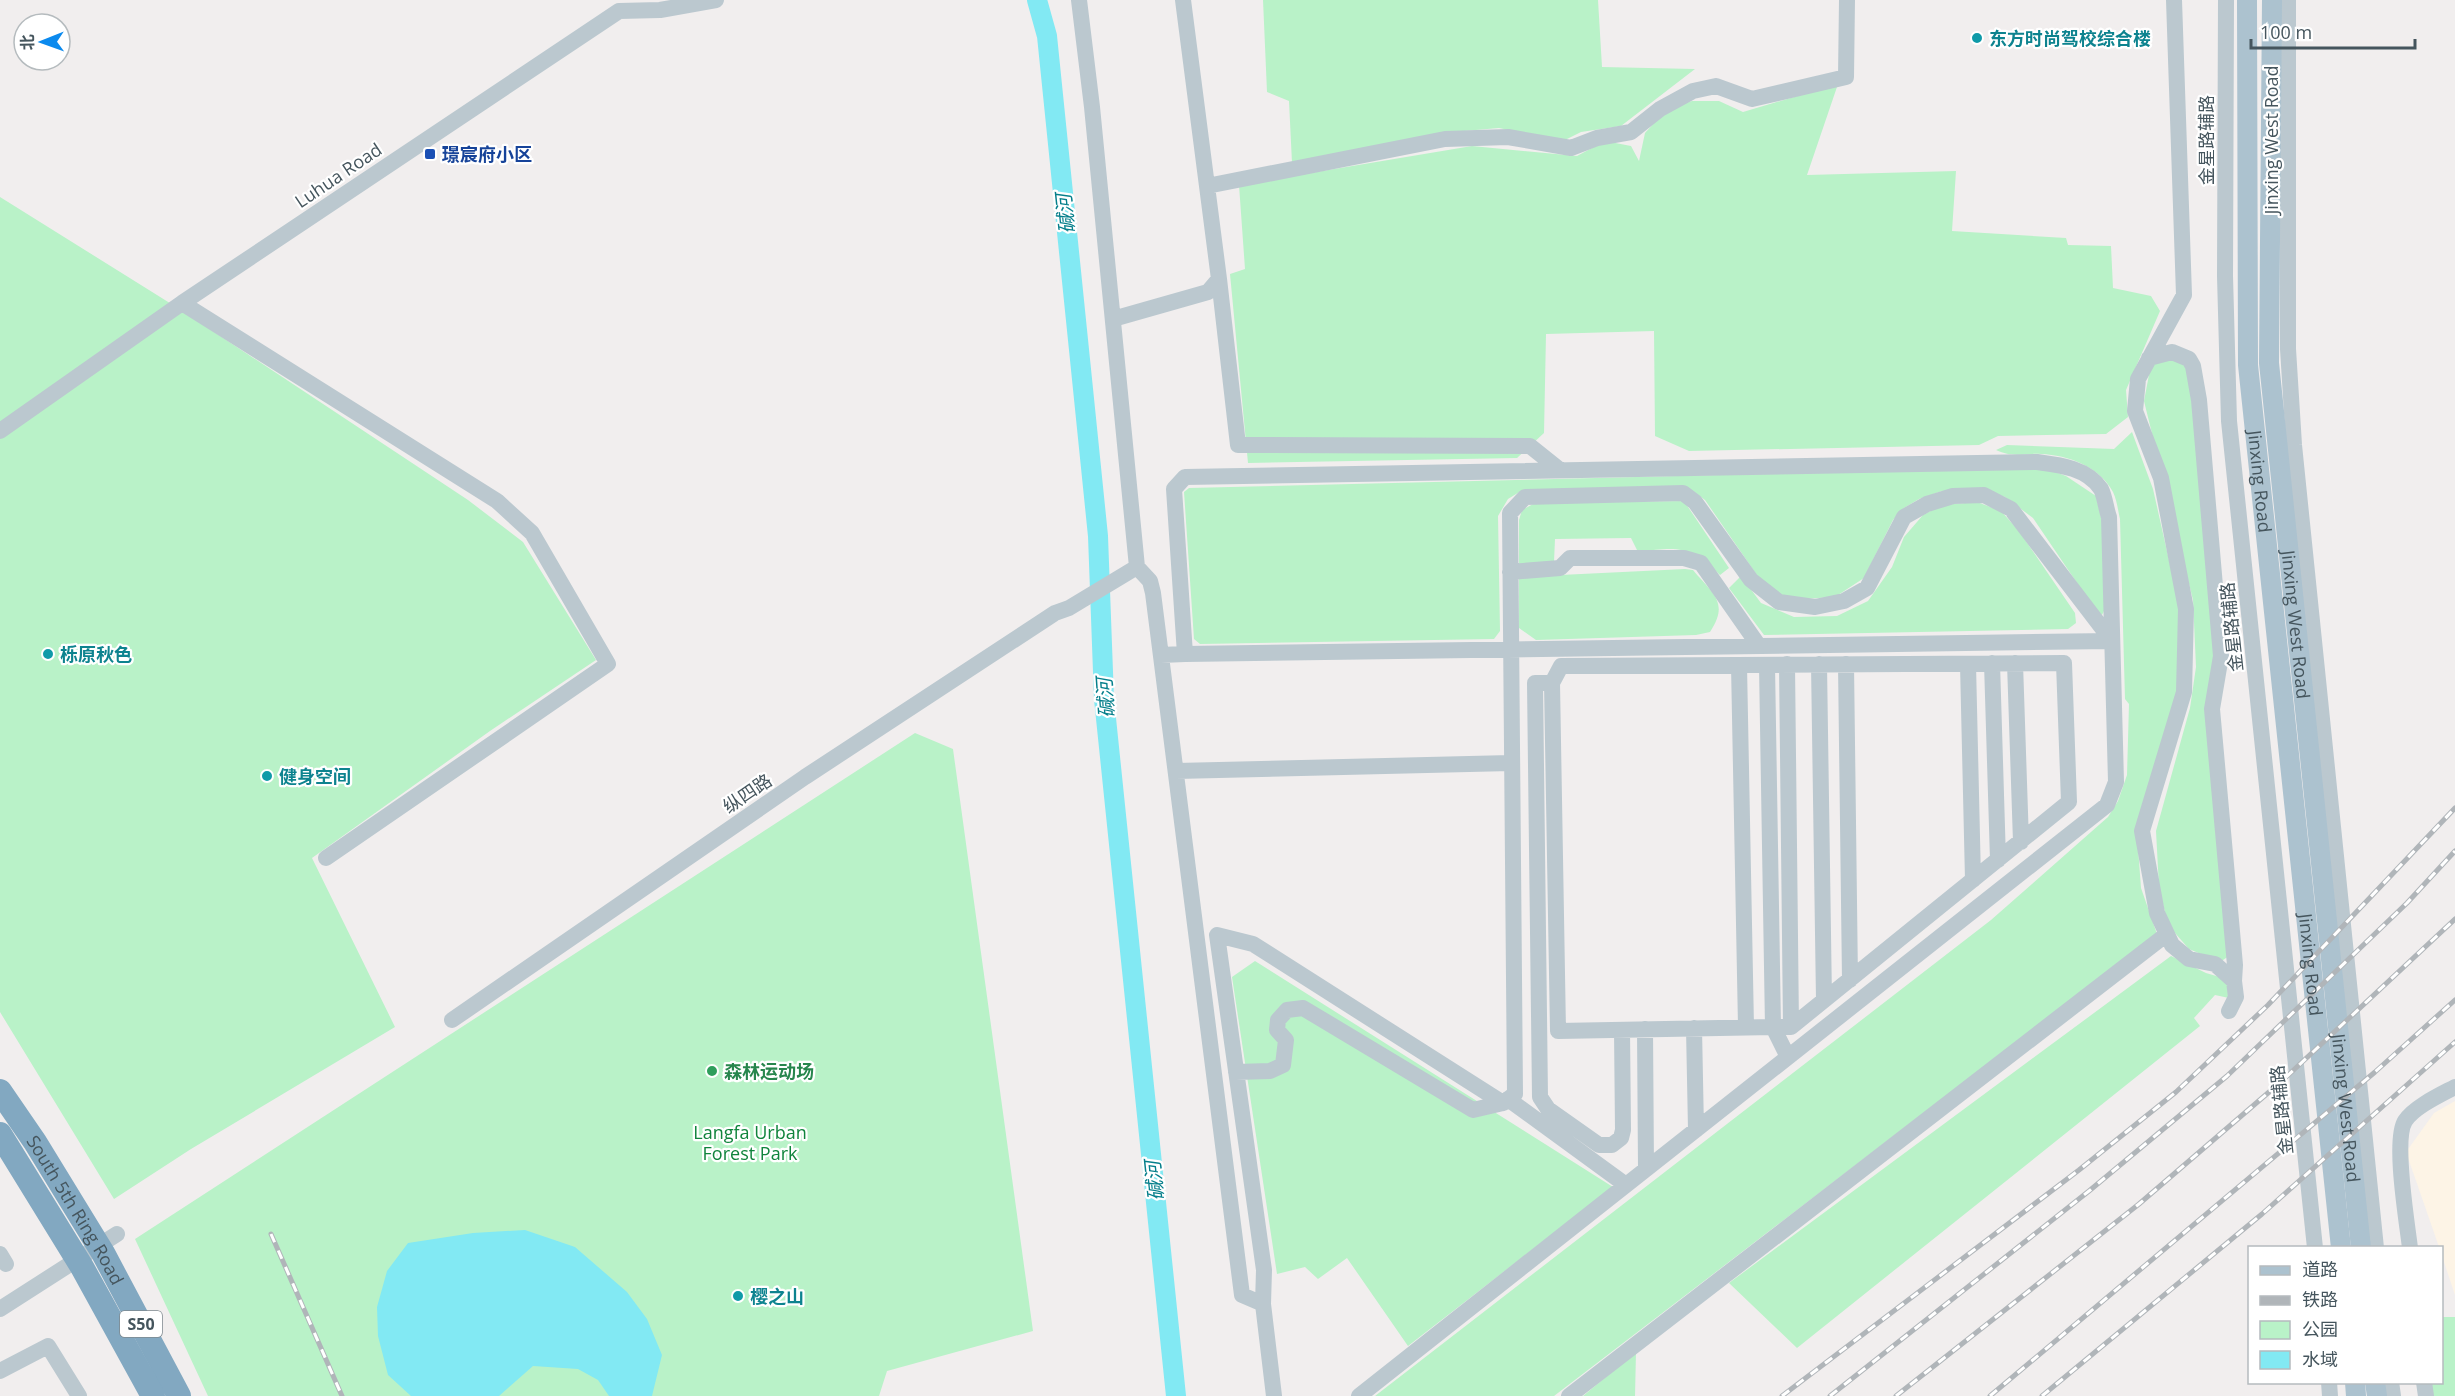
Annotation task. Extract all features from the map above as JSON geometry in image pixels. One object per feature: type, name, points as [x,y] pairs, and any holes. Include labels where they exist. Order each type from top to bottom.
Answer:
[{"type":"highway","points":[[0,1075],[35,1142]]},
{"type":"highway","name":"South 5th Ring Road","points":[[0,1091],[104,1241],[179,1396]]},
{"type":"highway","name":"South 5th Ring Road","points":[[4,1140],[77,1257],[153,1396]]},
{"type":"main road","name":"Jinxing West Road","points":[[2272,0],[2269,363],[2361,1246]]},
{"type":"main road","name":"Jinxing Road","points":[[2245,4],[2248,365],[2341,1246]]},
{"type":"street","name":"Luhua Road","points":[[0,431],[182,303],[619,11],[660,10],[716,0]]},
{"type":"street","points":[[1079,0],[1092,107],[1137,567],[1150,581],[1161,655],[1242,1295],[1263,1304]]},
{"type":"street","points":[[1183,0],[1239,445],[1530,446],[1560,470]]},
{"type":"street","points":[[1207,186],[1445,139],[1508,137],[1570,148],[1597,138],[1631,132],[1660,109],[1693,91],[1716,86],[1752,99],[1846,77],[1847,0]]},
{"type":"street","points":[[2174,0],[2184,295],[2138,379],[2135,411],[2161,478],[2186,609],[2184,692],[2142,831],[2157,914],[2172,945],[2189,958],[2215,964],[2234,981]]},
{"type":"street","name":"金星路辅路","points":[[2226,0],[2225,276],[2229,421],[2315,1246]]},
{"type":"street","points":[[2288,0],[2288,349],[2294,445],[2376,1246]]},
{"type":"street","points":[[1113,319],[1208,292],[1219,279]]},
{"type":"street","points":[[182,303],[497,501],[532,533],[608,664],[326,858]]},
{"type":"street","points":[[2150,358],[2172,352],[2189,358],[2193,366],[2199,400],[2221,656],[2212,709],[2235,965],[2236,997],[2229,1011]]},
{"type":"street","points":[[1185,654],[1174,489],[1185,477],[2037,462],[2065,465],[2083,473],[2101,489],[2109,517],[2116,782],[2107,805],[1359,1396]]},
{"type":"street","points":[[1236,1072],[1270,1071],[1283,1065],[1286,1040],[1277,1030],[1278,1020],[1287,1010],[1303,1008],[1473,1110],[1506,1101],[1515,1094],[1511,1040],[1510,513],[1525,497],[1683,493],[1695,502],[1751,580],[1779,602],[1815,607],[1844,601],[1867,588],[1904,517],[1927,504],[1953,496],[1984,495],[2011,509],[2112,640]]},
{"type":"street","points":[[1510,572],[1560,568],[1569,558],[1684,558],[1701,563],[1759,646]]},
{"type":"street","name":"纵四路","points":[[452,1020],[805,777],[1055,613],[1070,608],[1137,567]]},
{"type":"street","points":[[1161,655],[2112,640]]},
{"type":"street","points":[[1992,663],[1998,860]]},
{"type":"street","points":[[1992,663],[2064,663],[2069,802],[1791,1027],[1558,1031],[1552,683],[1561,666],[1992,663]]},
{"type":"street","points":[[2015,663],[2020,842]]},
{"type":"street","points":[[1787,664],[1791,1027]]},
{"type":"street","points":[[1819,664],[1824,1000]]},
{"type":"street","points":[[1846,664],[1850,980]]},
{"type":"street","points":[[1968,664],[1973,880]]},
{"type":"street","points":[[1739,665],[1746,1028]]},
{"type":"street","points":[[1767,665],[1773,1027],[1788,1057]]},
{"type":"street","points":[[1552,683],[1534,683],[1540,1096],[1548,1109],[1599,1145],[1612,1145],[1621,1138],[1623,1130],[1622,1030]]},
{"type":"street","points":[[1176,771],[1511,763]]},
{"type":"street","points":[[1569,1396],[2167,934]]},
{"type":"street","points":[[1274,1396],[1263,1304],[1264,1270],[1217,935],[1253,944],[1506,1101],[1626,1185]]},
{"type":"street","points":[[1694,1028],[1696,1130]]},
{"type":"street","points":[[1645,1029],[1646,1169]]},
{"type":"street","points":[[2410,1246],[2399,1143],[2404,1121],[2428,1101],[2455,1087]]},
{"type":"street","points":[[0,1309],[104,1241]]},
{"type":"street","points":[[0,1371],[48,1346],[79,1396]]},
{"type":"shaded area","points":[[2455,1101],[2455,1295],[2443,1259],[2443,1246],[2439,1246],[2406,1152],[2434,1113]]},
{"type":"green space","points":[[1263,0],[1598,0],[1602,67],[1695,69],[1621,126],[1581,132],[1563,141],[1499,128],[1441,133],[1292,163],[1289,101],[1267,92]]},
{"type":"green space","points":[[1838,84],[1807,175],[1956,171],[1952,231],[2066,238],[2068,245],[2111,246],[2113,288],[2151,296],[2160,311],[2126,390],[2128,417],[2106,434],[1998,436],[1979,445],[1689,451],[1655,436],[1654,331],[1546,334],[1544,433],[1517,458],[1248,463],[1230,274],[1245,269],[1239,185],[1472,146],[1577,156],[1605,141],[1631,146],[1639,161],[1645,133],[1667,109],[1692,101],[1719,101],[1743,112]]},
{"type":"green space","points":[[0,197],[181,310],[468,500],[523,542],[596,660],[490,731],[312,858],[395,1027],[191,1149],[114,1199],[0,1012]]},
{"type":"green space","points":[[2174,357],[2189,369],[2214,656],[2229,956],[2220,962],[2189,949],[2168,925],[2159,887],[2156,831],[2190,708],[2196,667],[2193,600],[2144,401],[2152,359]]},
{"type":"green space","points":[[2132,432],[2153,489],[2180,609],[2180,689],[2137,834],[2141,888],[2157,934],[1554,1396],[1375,1396],[1991,920],[2108,817],[2118,801],[2127,775],[2129,704],[2125,699],[2120,519],[2116,498],[2107,483],[2092,469],[2072,460],[2041,454],[2008,454],[1996,450],[2007,445],[2114,449]]},
{"type":"green space","points":[[2042,467],[2066,476],[2096,496],[2105,534],[2106,607],[2102,615],[2094,608],[2033,518],[2005,497],[1983,489],[1942,491],[1919,499],[1904,508],[1893,520],[1864,578],[1835,597],[1802,599],[1777,594],[1761,581],[1705,500],[1693,491],[1521,491],[1508,499],[1498,516],[1500,631],[1494,639],[1200,644],[1194,639],[1184,492],[1189,488]]},
{"type":"green space","points":[[1684,501],[1729,568],[1720,575],[1700,558],[1683,550],[1664,549],[1638,552],[1631,538],[1555,539],[1554,562],[1519,564],[1519,520],[1522,510],[1535,503]]},
{"type":"green space","points":[[1977,502],[2001,511],[2019,531],[2075,613],[2076,623],[2068,629],[1764,635],[1729,588],[1741,576],[1761,603],[1794,617],[1837,616],[1868,601],[1892,567],[1904,537],[1923,515],[1942,505]]},
{"type":"green space","points":[[1693,570],[1716,598],[1718,613],[1710,632],[1696,635],[1536,640],[1519,628],[1519,577]]},
{"type":"green space","name":"Langfa Urban Forest Park","points":[[915,733],[953,749],[1033,1331],[887,1371],[879,1396],[208,1396],[135,1239]]},
{"type":"green space","points":[[2171,956],[2206,973],[2223,978],[2232,992],[2229,998],[2215,995],[2194,1018],[2200,1026],[1797,1348],[1729,1283]]},
{"type":"green space","points":[[1255,961],[1613,1187],[1408,1346],[1347,1258],[1318,1279],[1305,1267],[1277,1274],[1232,977]]},
{"type":"green space","points":[[2443,1317],[2455,1317],[2455,1396],[2432,1396],[2430,1384],[2443,1384]]},
{"type":"green space","points":[[1636,1352],[1635,1396],[1583,1396]]},
{"type":"water","points":[[525,1230],[575,1247],[627,1292],[647,1319],[662,1355],[652,1396],[609,1396],[598,1380],[578,1369],[533,1366],[499,1396],[411,1396],[388,1375],[378,1336],[377,1307],[387,1271],[408,1243],[473,1233]]},
{"type":"waterway","name":"碱河","points":[[1037,0],[1047,36],[1098,536],[1104,699],[1176,1396]]},
{"type":"railway","points":[[1782,1396],[2079,1170],[2176,1092],[2268,1005],[2455,808]]},
{"type":"railway","points":[[1830,1396],[2089,1191],[2227,1076],[2407,903],[2455,851]]},
{"type":"railway","points":[[1896,1396],[2139,1204],[2283,1080],[2455,919]]},
{"type":"railway","points":[[1990,1396],[2375,1072],[2455,1000]]},
{"type":"railway","points":[[2042,1396],[2262,1214],[2455,1042]]},
{"type":"railway","points":[[271,1234],[342,1396]]},
{"type":"place","name":"东方时尚驾校综合楼","points":[[1977,38]]},
{"type":"place","name":"璟宸府小区","points":[[430,154]]},
{"type":"place","name":"栎原秋色","points":[[48,654]]},
{"type":"place","name":"健身空间","points":[[267,776]]},
{"type":"place","name":"森林运动场","points":[[712,1071]]},
{"type":"place","name":"樱之山","points":[[738,1296]]}]
